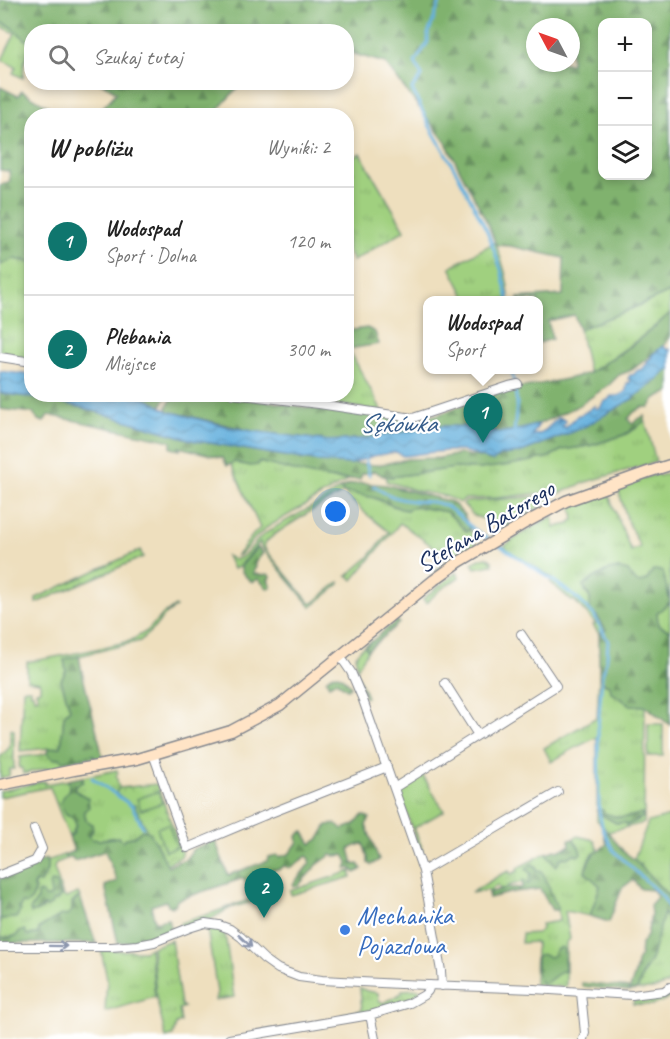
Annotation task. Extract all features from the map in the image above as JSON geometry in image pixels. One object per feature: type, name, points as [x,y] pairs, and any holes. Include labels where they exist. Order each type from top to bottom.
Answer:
[{"type":"street","points":[[0,357],[24,361]]},
{"type":"street","points":[[302,402],[413,418],[518,384]]},
{"type":"street","name":"Stefana Batorego","points":[[0,785],[137,759],[231,731],[280,705],[434,579],[459,562],[566,501],[670,465]]},
{"type":"street","points":[[394,788],[556,686],[520,634]]},
{"type":"street","points":[[340,656],[351,672],[423,871],[442,986]]},
{"type":"street","points":[[445,683],[478,735]]},
{"type":"street","points":[[153,754],[187,848],[387,767]]},
{"type":"street","points":[[423,871],[558,792]]},
{"type":"street","points":[[0,875],[35,861],[42,849],[34,828]]},
{"type":"street","points":[[0,947],[138,945],[154,942],[205,923],[230,929],[278,969],[299,977],[632,995],[664,991],[670,987]]},
{"type":"street","points":[[229,1039],[370,1015],[410,1003],[424,995],[430,985]]},
{"type":"street","points":[[581,993],[585,1033],[583,1039]]},
{"type":"street","points":[[370,1015],[375,1039]]},
{"type":"green space","points":[[0,0],[670,0],[670,292],[579,329],[574,315],[548,321],[552,339],[543,342],[543,296],[563,295],[564,258],[496,245],[489,226],[445,141],[385,63],[354,54],[354,24],[24,24],[24,38],[11,27],[0,22]]},
{"type":"green space","points":[[0,22],[11,27],[24,38],[23,78],[13,73],[16,67],[2,60],[15,33],[0,26]]},
{"type":"green space","points":[[0,87],[18,96],[22,91],[51,108],[24,108],[24,261],[14,259],[0,265],[0,186],[10,181],[9,171],[0,170]]},
{"type":"green space","points":[[113,90],[236,90],[219,108],[102,108],[117,92]]},
{"type":"green space","points":[[360,153],[405,230],[354,260],[354,157]]},
{"type":"green space","points":[[495,242],[503,263],[509,296],[465,296],[450,267]]},
{"type":"green space","points":[[14,259],[24,261],[24,359],[0,355],[0,265]]},
{"type":"green space","points":[[670,292],[670,313],[621,352],[589,373],[579,329]]},
{"type":"green space","points":[[670,313],[670,338],[632,370],[619,375],[609,385],[578,406],[539,424],[499,433],[487,427],[443,426],[360,439],[329,441],[252,431],[168,411],[167,406],[170,402],[272,402],[412,420],[440,414],[509,388],[531,386],[589,373],[631,346]]},
{"type":"green space","points":[[367,328],[375,332],[379,344],[354,348],[354,330]]},
{"type":"green space","points":[[354,359],[382,411],[324,403],[354,402]]},
{"type":"green space","points":[[670,369],[670,392],[656,398],[650,406],[642,407],[634,412],[628,419],[632,423],[644,416],[645,420],[624,435],[589,446],[562,450],[549,457],[504,466],[480,469],[455,468],[391,477],[383,476],[375,471],[362,474],[360,479],[322,477],[259,462],[258,465],[250,466],[235,462],[227,466],[223,458],[179,447],[180,450],[171,448],[171,441],[48,415],[44,422],[38,420],[34,413],[0,409],[0,393],[24,396],[24,402],[59,402],[196,441],[321,462],[377,465],[408,459],[439,458],[460,454],[485,458],[489,461],[500,455],[519,453],[582,428],[632,399]]},
{"type":"green space","points":[[152,402],[163,402],[160,407]]},
{"type":"green space","points":[[645,420],[656,462],[586,482],[560,493],[465,499],[459,503],[444,496],[386,481],[386,476],[455,468],[480,469],[549,457],[562,450],[589,446],[624,435]]},
{"type":"green space","points":[[235,462],[243,465],[258,462],[333,479],[348,480],[266,528],[241,554],[236,556],[260,528],[231,464]]},
{"type":"green space","points":[[670,473],[670,602],[667,589],[647,580],[638,583],[620,569],[605,571],[588,582],[585,592],[590,598],[591,610],[606,631],[599,634],[593,625],[596,624],[574,600],[572,601],[550,582],[553,578],[503,547],[553,516],[555,527],[570,524],[574,520],[571,502],[606,490],[631,551],[640,547],[628,522],[617,486],[657,474],[659,476]]},
{"type":"green space","points":[[363,483],[387,485],[452,502],[464,515],[470,529],[467,532],[447,512],[414,506],[407,510],[401,509],[375,498],[343,493],[341,488]]},
{"type":"green space","points":[[341,488],[343,493],[281,530],[264,544],[265,549],[310,603],[339,582],[340,584],[311,607],[261,547],[260,542],[239,567],[233,569],[227,556],[233,559],[242,557],[263,535]]},
{"type":"green space","points":[[344,493],[366,495],[407,510],[412,506],[447,512],[467,532],[470,529],[476,546],[435,573],[434,571],[450,559],[400,523],[353,580],[347,576],[369,557],[389,532]]},
{"type":"green space","points":[[544,496],[548,502],[503,529],[494,522],[474,516],[463,504],[465,502]]},
{"type":"green space","points":[[257,547],[263,553],[255,563],[254,574],[268,574],[271,577],[268,580],[271,588],[268,589],[258,579],[250,581],[241,571],[241,566]]},
{"type":"green space","points":[[140,550],[143,557],[36,603],[36,598]]},
{"type":"green space","points":[[487,557],[493,565],[475,568],[472,563]]},
{"type":"green space","points":[[613,569],[628,571],[635,580],[641,583],[647,580],[653,570],[663,571],[670,602],[657,613],[658,625],[670,631],[670,725],[645,706],[630,705],[611,692],[610,686],[599,677],[599,634],[606,630],[597,616],[590,611],[590,598],[583,586]]},
{"type":"green space","points":[[457,572],[459,577],[426,603],[423,599]]},
{"type":"green space","points":[[670,602],[670,631],[658,625],[657,612]]},
{"type":"green space","points":[[175,606],[140,641],[64,659],[66,671],[61,680],[70,709],[64,715],[61,747],[20,751],[23,689],[30,689],[34,698],[38,696],[36,691],[40,690],[40,682],[27,680],[27,662],[130,641],[147,631],[165,612]]},
{"type":"green space","points":[[397,620],[399,623],[368,650],[365,647]]},
{"type":"green space","points":[[371,641],[365,646],[368,650],[356,671],[367,697],[365,698],[355,671],[356,656],[361,649]]},
{"type":"green space","points":[[79,656],[103,760],[95,762],[94,755],[63,761],[60,758],[53,759],[47,753],[48,748],[61,747],[64,715],[70,709],[61,680],[66,671],[64,659]]},
{"type":"green space","points":[[333,674],[341,676],[351,686],[347,689],[336,681],[329,685],[326,680]]},
{"type":"green space","points":[[599,677],[610,686],[611,692],[630,705],[645,706],[644,823],[608,832],[597,820],[597,812],[616,823],[627,824],[639,820],[634,816],[618,818],[597,809],[597,737],[551,762],[544,748],[597,717]]},
{"type":"green space","points":[[648,724],[663,724],[663,756],[648,756]]},
{"type":"green space","points":[[10,729],[14,730],[14,769],[10,769],[9,776],[0,778],[0,757],[10,747]]},
{"type":"green space","points":[[47,753],[53,759],[61,758],[63,761],[94,754],[95,762],[48,771],[47,768],[23,774],[22,768],[19,768],[20,757]]},
{"type":"green space","points":[[117,770],[119,788],[116,793],[135,804],[147,831],[142,830],[134,837],[123,841],[118,837],[91,840],[84,811],[74,785],[83,782],[83,777]]},
{"type":"green space","points":[[422,774],[444,811],[414,828],[423,850],[420,851],[399,792],[400,788]]},
{"type":"green space","points":[[83,777],[83,782],[75,785],[74,790],[88,798],[89,807],[84,811],[86,820],[92,824],[93,830],[89,836],[91,839],[118,837],[123,841],[134,837],[142,830],[150,832],[168,866],[186,859],[193,849],[215,840],[228,875],[267,861],[268,857],[289,854],[298,842],[297,836],[303,831],[311,844],[319,839],[327,825],[336,824],[343,829],[354,825],[363,815],[370,818],[366,825],[379,860],[371,865],[368,863],[363,843],[349,849],[353,864],[358,864],[362,869],[355,873],[351,868],[346,869],[348,862],[344,855],[331,855],[317,865],[298,886],[293,884],[310,863],[307,856],[290,868],[284,866],[279,869],[257,871],[250,886],[246,884],[244,878],[177,900],[172,907],[166,901],[151,906],[155,922],[168,919],[171,930],[152,938],[118,943],[105,886],[117,881],[105,851],[74,861],[72,857],[66,859],[64,855],[74,851],[69,837],[73,834],[76,824],[73,818],[65,813],[60,803],[68,790],[68,780]]},
{"type":"green space","points":[[68,780],[68,790],[62,797],[65,813],[73,818],[76,824],[69,837],[50,787],[0,797],[0,791],[45,781],[45,784]]},
{"type":"green space","points":[[157,784],[182,853],[179,858],[167,864],[150,832],[147,831],[135,805],[116,793],[119,788]]},
{"type":"green space","points":[[159,791],[162,803],[141,810],[137,799]]},
{"type":"green space","points":[[597,809],[619,817],[642,813],[643,817],[627,825],[616,823],[597,812]]},
{"type":"green space","points":[[670,816],[670,897],[634,859],[648,822]]},
{"type":"green space","points":[[168,824],[177,847],[165,851],[157,828]]},
{"type":"green space","points":[[605,832],[608,832],[624,852],[634,859],[670,898],[670,926],[664,913],[651,960],[637,990],[629,991],[640,956],[641,944],[647,936],[651,914],[650,905],[657,897],[653,890],[641,889],[633,880],[622,888],[609,922],[590,916],[600,886],[585,872],[591,858],[607,844]]},
{"type":"green space","points":[[577,836],[594,840],[599,851],[591,856],[585,871],[600,886],[590,916],[565,911],[570,939],[566,943],[565,987],[535,985],[536,942],[521,943],[522,934],[537,933],[542,929],[541,924],[559,921],[558,910],[535,866],[528,884],[523,881],[508,886],[509,889],[500,889],[498,885],[491,889],[492,892],[488,893],[488,890],[471,893],[500,875],[509,871],[511,874],[518,871],[517,868],[546,853],[555,866],[560,859],[574,854],[579,847],[573,839]]},
{"type":"green space","points":[[573,839],[581,853],[578,856],[574,854],[560,859],[555,866],[546,853],[558,851],[570,845],[569,840]]},
{"type":"green space","points":[[64,855],[66,859],[56,863],[54,868],[63,896],[66,898],[78,893],[80,897],[76,899],[72,911],[39,928],[38,934],[26,935],[25,931],[16,936],[1,939],[0,919],[16,917],[36,882],[40,883],[47,870],[47,861]]},
{"type":"green space","points":[[46,859],[44,878],[40,883],[35,882],[32,899],[27,904],[22,903],[16,918],[0,919],[0,878]]},
{"type":"green space","points":[[532,864],[544,875],[558,910],[552,910],[540,889],[489,898],[488,893],[523,887],[523,880],[528,884],[531,874],[526,869]]},
{"type":"green space","points":[[351,871],[351,877],[291,895],[290,891]]},
{"type":"green space","points":[[52,882],[56,883],[61,896],[51,905],[31,913],[30,910],[39,892],[44,897],[50,897],[49,885]]},
{"type":"green space","points":[[80,897],[96,943],[0,943],[0,938],[16,936],[25,930],[27,935],[38,934],[39,928],[72,911],[72,902]]},
{"type":"green space","points":[[251,899],[252,902],[230,908],[211,919],[180,927],[180,923]]},
{"type":"green space","points":[[664,912],[670,926],[670,983],[653,989],[637,990],[651,960]]},
{"type":"green space","points":[[207,928],[219,929],[225,933],[234,997],[215,1000],[217,992]]},
{"type":"green space","points":[[171,940],[181,1005],[184,1007],[179,1009],[181,1022],[176,1024],[173,1036],[166,1038],[156,997],[152,947]]},
{"type":"green space","points":[[561,947],[564,949],[565,972],[562,971],[546,983],[539,982],[537,957],[541,954],[550,957],[554,955],[555,950]]},
{"type":"green space","points":[[150,948],[155,997],[105,1012],[107,979],[101,950],[144,951]]},
{"type":"green space","points":[[582,983],[628,988],[628,991],[582,986]]},
{"type":"green space","points":[[360,988],[378,993],[379,1000],[383,1003],[402,993],[402,990],[419,989],[420,992],[404,1002],[373,1011],[343,1016],[343,1014],[362,1010]]},
{"type":"green space","points":[[670,994],[670,998],[653,1005],[633,1004],[634,1000],[653,1000]]},
{"type":"water","points":[[663,346],[670,349],[670,369],[632,399],[582,428],[519,453],[500,455],[493,461],[461,451],[440,451],[403,456],[396,452],[373,456],[351,464],[321,462],[196,441],[59,402],[153,402],[168,411],[229,427],[329,441],[360,439],[443,426],[487,427],[499,433],[539,424],[532,436],[542,433],[558,418],[561,418],[557,424],[562,419],[566,421],[562,427],[566,427],[578,415],[596,405],[594,407],[597,409],[601,407],[603,402],[611,396],[624,393],[627,383],[630,383],[628,379],[630,375],[648,363],[646,362]]},
{"type":"water","points":[[0,371],[24,374],[24,396],[0,393]]},
{"type":"waterway","points":[[441,0],[428,34],[428,42],[415,62],[422,76],[412,89],[487,231],[501,269],[507,296]]},
{"type":"waterway","points":[[513,374],[517,403],[514,433]]},
{"type":"waterway","points":[[365,456],[369,475]]},
{"type":"waterway","points":[[374,486],[397,498],[434,502],[446,506],[490,540]]},
{"type":"waterway","points":[[496,543],[578,599],[594,615],[608,641],[602,676],[598,727],[599,812],[603,830],[613,850],[663,897],[670,911]]},
{"type":"waterway","points":[[92,778],[132,806],[143,827]]},
{"type":"place","name":"Wodospad","points":[[483,443]]},
{"type":"place","name":"Plebania","points":[[264,918]]},
{"type":"place","name":"Mechanika Pojazdowa","points":[[345,930]]},
{"type":"water label","name":"Sękówka","points":[[398,423]]}]
